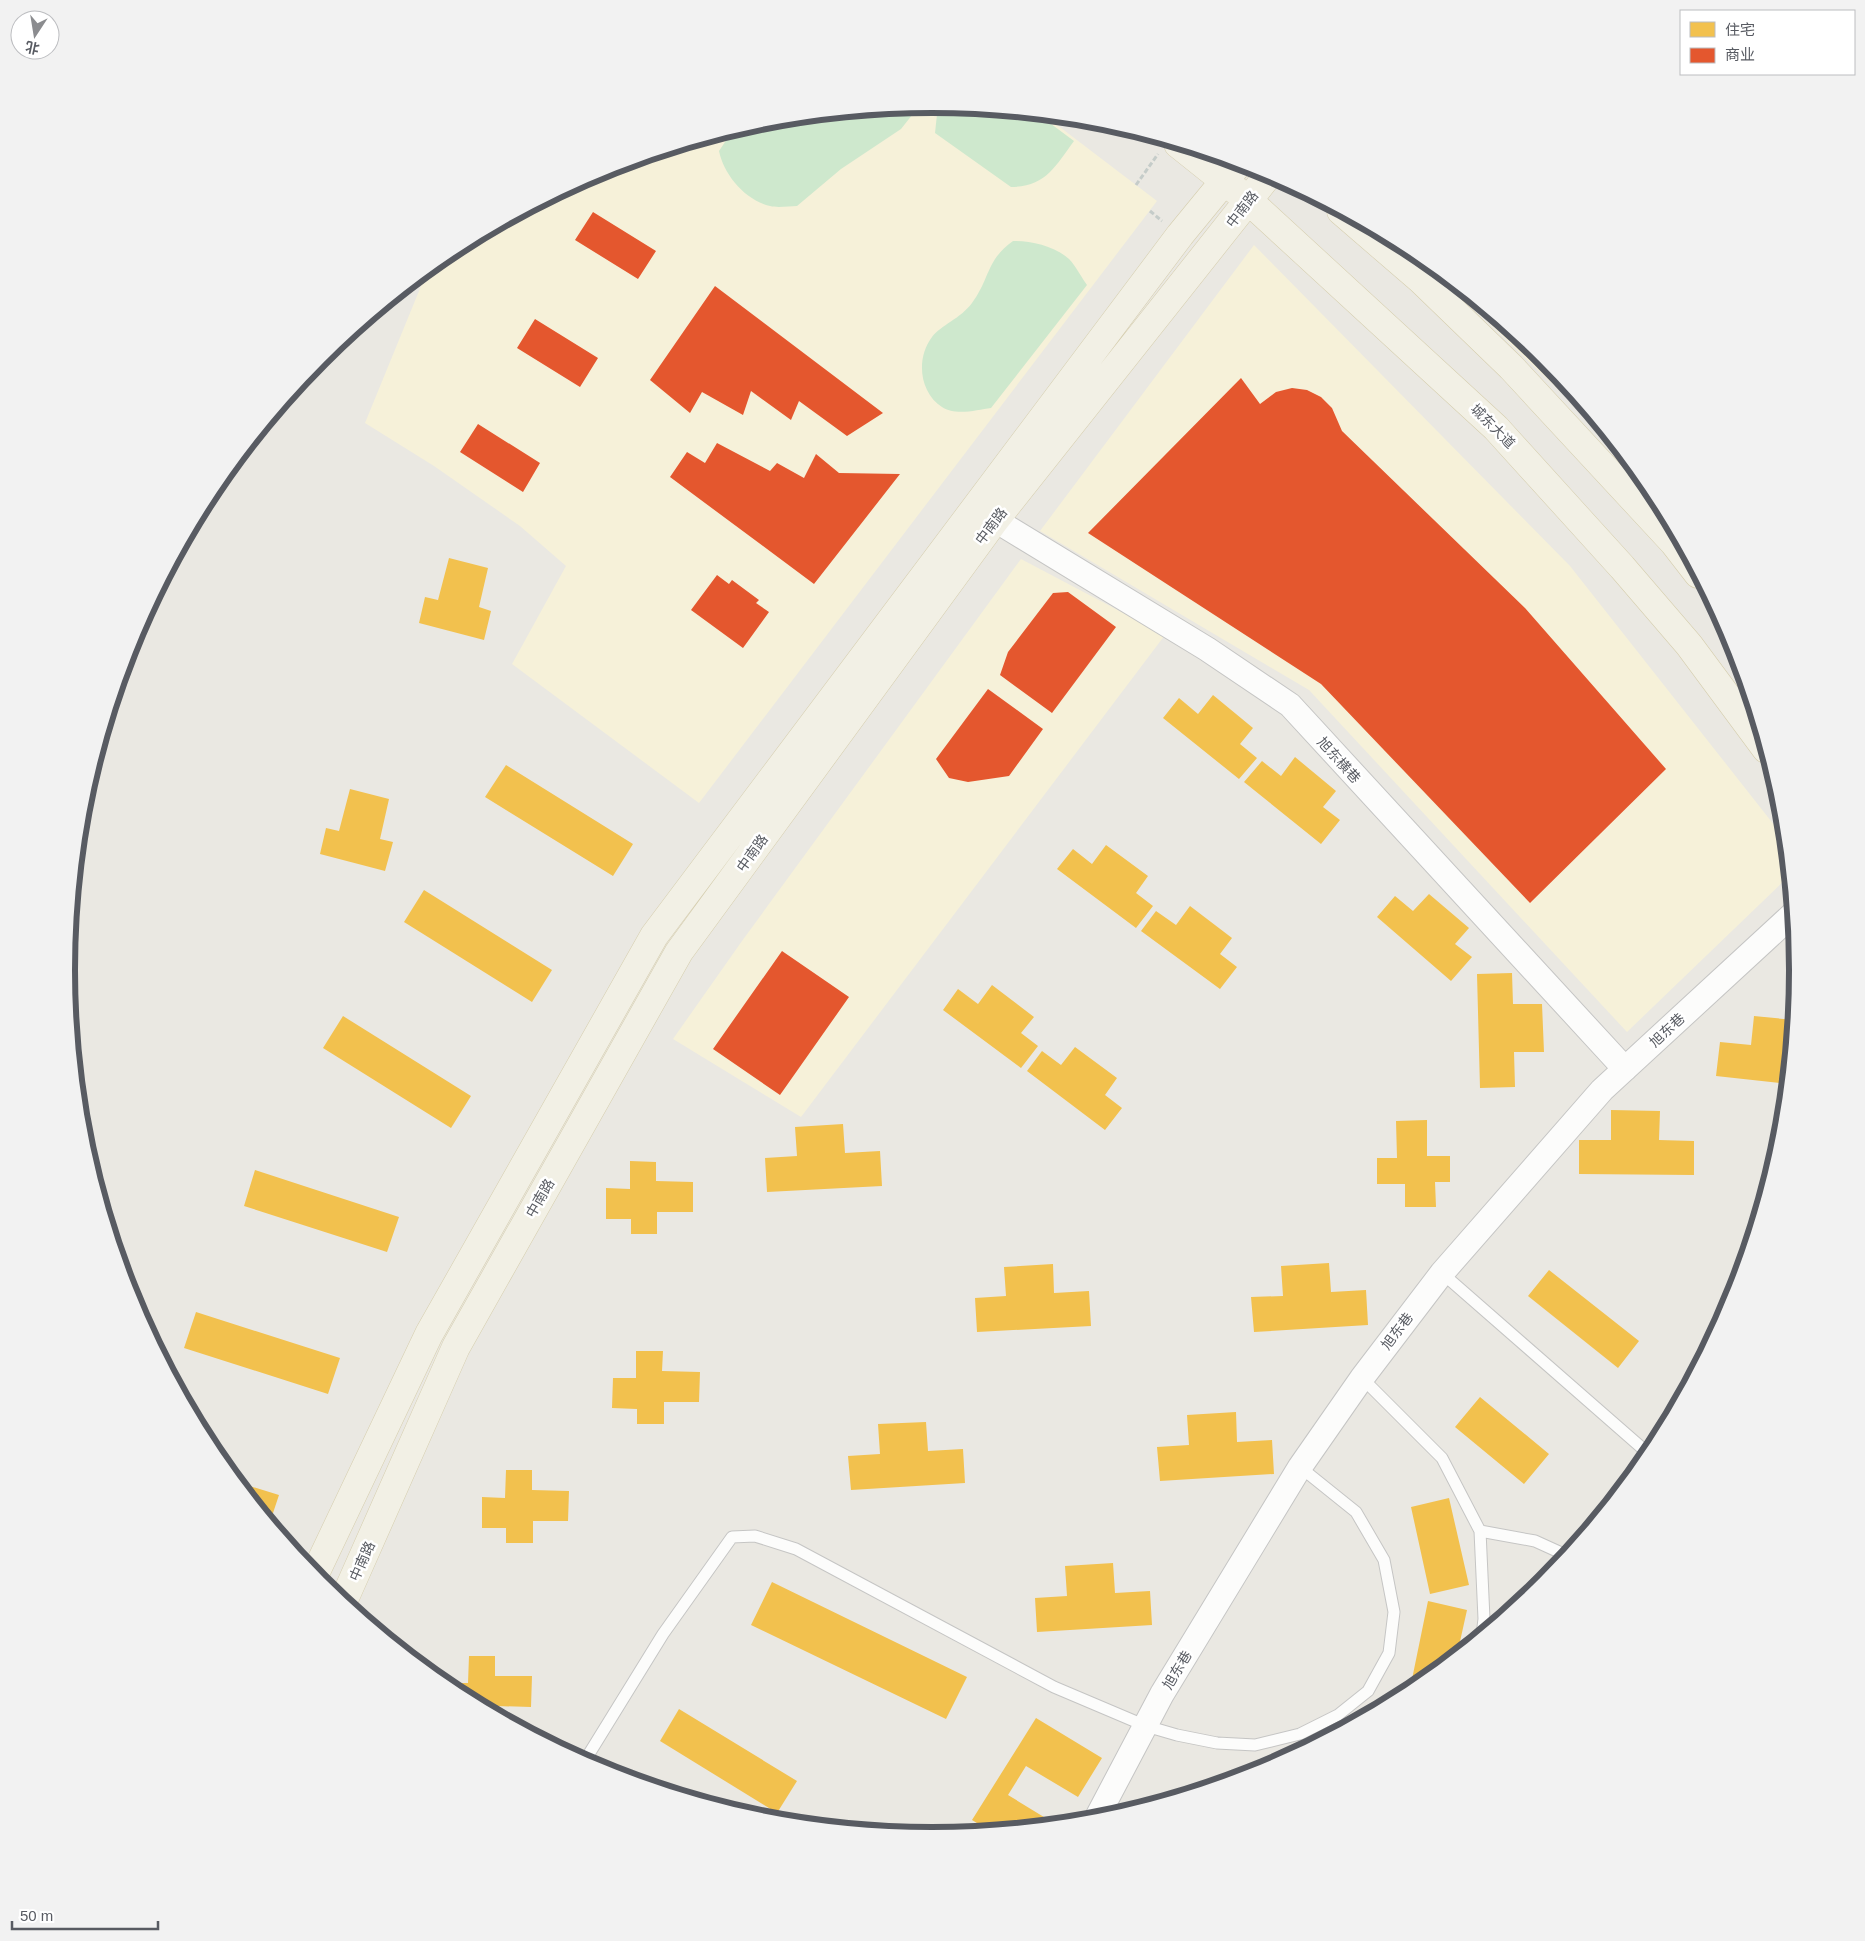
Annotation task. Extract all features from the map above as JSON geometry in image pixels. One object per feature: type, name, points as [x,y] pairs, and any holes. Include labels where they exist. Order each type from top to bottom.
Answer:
[{"type":"main road","name":"城东大道","points":[[1180,150],[1232,172],[1248,200],[1496,428],[1590,530],[1689,645],[1757,737]]},
{"type":"main road","name":"中南路","points":[[318,1568],[429,1334],[654,936],[1180,235],[1232,172]]},
{"type":"main road","name":"中南路","points":[[346,1595],[456,1347],[679,952],[995,520],[1265,180]]},
{"type":"main road","points":[[1360,228],[1421,280],[1511,367],[1679,550]]},
{"type":"street","name":"旭东横巷","points":[[995,520],[1207,649],[1290,706],[1625,1069]]},
{"type":"street","name":"旭东巷","points":[[1100,1812],[1162,1694],[1300,1467],[1362,1378],[1442,1273],[1602,1090],[1788,918]]},
{"type":"lane","points":[[1442,1273],[1643,1449]]},
{"type":"lane","points":[[1362,1378],[1442,1458],[1480,1530],[1483,1628]]},
{"type":"lane","points":[[588,1756],[663,1634],[732,1537],[755,1536],[796,1549],[1054,1687],[1146,1726],[1217,1743],[1255,1745],[1300,1734],[1338,1715],[1368,1691],[1388,1653],[1394,1612],[1384,1560],[1356,1512],[1300,1467]]},
{"type":"lane","points":[[1480,1530],[1535,1541],[1561,1553]]},
{"type":"path","points":[[1136,185],[1169,147]]},
{"type":"shaded area","points":[[932,113],[989,115],[1044,120],[1052,121],[1157,201],[699,803],[512,664],[566,566],[520,526],[434,466],[365,423],[423,281],[504,228],[553,201],[604,178],[711,142],[765,129],[821,120],[876,115]]},
{"type":"shaded area","points":[[1254,245],[1570,566],[1778,830],[1785,880],[1627,1032],[1309,690],[1040,531]]},
{"type":"shaded area","points":[[1453,289],[1498,326],[1539,364],[1588,418]]},
{"type":"shaded area","points":[[1021,559],[1165,635],[801,1117],[673,1039],[742,941]]},
{"type":"green space","points":[[937,113],[989,115],[1046,120],[1074,141],[1048,174],[1033,183],[1011,187],[935,133]]},
{"type":"green space","points":[[913,114],[901,129],[841,169],[797,206],[773,207],[752,198],[731,177],[719,151],[728,138],[765,129],[821,120]]},
{"type":"green space","points":[[1013,241],[1042,245],[1063,254],[1072,262],[1087,285],[991,408],[966,412],[947,410],[934,401],[928,393],[925,384],[922,364],[927,345],[940,329],[967,309],[972,303],[998,255]]},
{"type":"building: 住宅","points":[[449,558],[488,568],[479,607],[491,611],[484,640],[419,623],[425,597],[438,600]]},
{"type":"building: 住宅","points":[[1213,695],[1253,728],[1240,744],[1257,758],[1239,779],[1163,718],[1179,698],[1198,714]]},
{"type":"building: 住宅","points":[[1295,757],[1336,791],[1323,807],[1340,820],[1321,844],[1244,782],[1262,761],[1281,776]]},
{"type":"building: 住宅","points":[[506,765],[633,844],[613,876],[485,797]]},
{"type":"building: 住宅","points":[[350,789],[389,799],[380,839],[393,842],[385,871],[320,854],[326,828],[339,831]]},
{"type":"building: 住宅","points":[[1106,845],[1148,876],[1136,893],[1153,906],[1136,928],[1057,869],[1073,849],[1092,864]]},
{"type":"building: 住宅","points":[[424,890],[552,970],[532,1002],[404,922]]},
{"type":"building: 住宅","points":[[1429,894],[1469,928],[1455,944],[1472,957],[1451,981],[1377,917],[1395,896],[1413,911]]},
{"type":"building: 住宅","points":[[1190,906],[1232,938],[1220,954],[1237,967],[1220,989],[1141,931],[1156,911],[1176,925]]},
{"type":"building: 住宅","points":[[1512,973],[1513,1004],[1542,1004],[1544,1052],[1514,1052],[1515,1087],[1480,1088],[1477,974]]},
{"type":"building: 住宅","points":[[992,985],[1034,1017],[1021,1033],[1038,1046],[1021,1068],[943,1010],[958,989],[978,1004]]},
{"type":"building: 住宅","points":[[343,1016],[471,1096],[451,1128],[323,1048]]},
{"type":"building: 住宅","points":[[1754,1016],[1788,1019],[1783,1083],[1716,1076],[1720,1042],[1751,1045]]},
{"type":"building: 住宅","points":[[1075,1047],[1117,1078],[1105,1095],[1122,1108],[1105,1130],[1027,1071],[1042,1051],[1061,1065]]},
{"type":"building: 住宅","points":[[1611,1110],[1660,1111],[1659,1140],[1694,1141],[1694,1175],[1579,1174],[1579,1140],[1611,1140]]},
{"type":"building: 住宅","points":[[1427,1120],[1427,1156],[1450,1156],[1450,1182],[1435,1182],[1436,1207],[1405,1207],[1405,1184],[1377,1184],[1377,1158],[1397,1158],[1396,1121]]},
{"type":"building: 住宅","points":[[843,1124],[845,1153],[880,1151],[882,1186],[767,1192],[765,1158],[797,1156],[795,1127]]},
{"type":"building: 住宅","points":[[630,1161],[656,1162],[656,1181],[693,1182],[693,1212],[657,1212],[657,1234],[631,1234],[631,1219],[606,1219],[606,1188],[630,1189]]},
{"type":"building: 住宅","points":[[255,1170],[399,1217],[387,1252],[244,1206]]},
{"type":"building: 住宅","points":[[1329,1263],[1331,1292],[1366,1290],[1368,1325],[1254,1332],[1251,1297],[1283,1296],[1281,1266]]},
{"type":"building: 住宅","points":[[1053,1264],[1054,1293],[1089,1291],[1091,1326],[977,1332],[975,1298],[1006,1296],[1004,1267]]},
{"type":"building: 住宅","points":[[1549,1270],[1639,1341],[1618,1368],[1528,1296]]},
{"type":"building: 住宅","points":[[196,1312],[340,1358],[328,1394],[184,1348]]},
{"type":"building: 住宅","points":[[636,1351],[663,1351],[662,1371],[700,1372],[699,1402],[664,1402],[664,1424],[637,1424],[637,1409],[612,1408],[613,1378],[636,1378]]},
{"type":"building: 住宅","points":[[1480,1397],[1549,1454],[1524,1484],[1455,1427]]},
{"type":"building: 住宅","points":[[1236,1412],[1237,1442],[1272,1440],[1274,1474],[1160,1481],[1157,1447],[1189,1445],[1187,1415]]},
{"type":"building: 住宅","points":[[926,1422],[928,1451],[963,1449],[965,1483],[851,1490],[848,1456],[880,1454],[878,1424]]},
{"type":"building: 住宅","points":[[506,1470],[532,1470],[532,1490],[569,1491],[568,1521],[533,1521],[533,1543],[506,1543],[506,1528],[482,1528],[482,1497],[505,1498]]},
{"type":"building: 住宅","points":[[246,1485],[279,1495],[272,1517]]},
{"type":"building: 住宅","points":[[1449,1498],[1469,1585],[1430,1594],[1411,1507]]},
{"type":"building: 住宅","points":[[1113,1563],[1115,1593],[1150,1591],[1152,1625],[1037,1632],[1035,1598],[1067,1596],[1065,1566]]},
{"type":"building: 住宅","points":[[772,1582],[967,1677],[946,1719],[751,1625]]},
{"type":"building: 住宅","points":[[1428,1601],[1467,1610],[1459,1648],[1412,1681]]},
{"type":"building: 住宅","points":[[469,1656],[495,1656],[495,1676],[532,1676],[531,1707],[496,1706],[496,1708],[456,1683],[468,1683]]},
{"type":"building: 住宅","points":[[679,1709],[797,1781],[777,1813],[660,1741]]},
{"type":"building: 住宅","points":[[1036,1718],[1102,1758],[1078,1797],[1026,1766],[1008,1795],[1049,1820],[982,1826],[972,1820]]},
{"type":"building: 商业","points":[[593,212],[656,251],[638,279],[575,240]]},
{"type":"building: 商业","points":[[715,286],[883,413],[847,436],[799,401],[791,420],[751,391],[743,415],[702,392],[690,413],[650,380]]},
{"type":"building: 商业","points":[[535,319],[598,358],[580,387],[517,348]]},
{"type":"building: 商业","points":[[1241,378],[1260,404],[1276,392],[1292,388],[1307,390],[1321,397],[1332,408],[1342,431],[1525,608],[1666,769],[1530,903],[1321,684],[1088,533]]},
{"type":"building: 商业","points":[[478,424],[540,463],[523,492],[460,452]]},
{"type":"building: 商业","points":[[717,443],[770,471],[777,463],[804,478],[816,454],[839,473],[900,474],[814,584],[670,477],[687,452],[705,463]]},
{"type":"building: 商业","points":[[717,575],[729,584],[732,580],[759,600],[756,603],[769,612],[743,648],[691,610]]},
{"type":"building: 商业","points":[[1068,592],[1116,627],[1052,713],[1000,675],[1008,652],[1053,593]]},
{"type":"building: 商业","points":[[988,689],[1043,729],[1009,776],[968,782],[949,778],[936,759]]},
{"type":"building: 商业","points":[[782,951],[849,997],[780,1095],[713,1049]]}]
